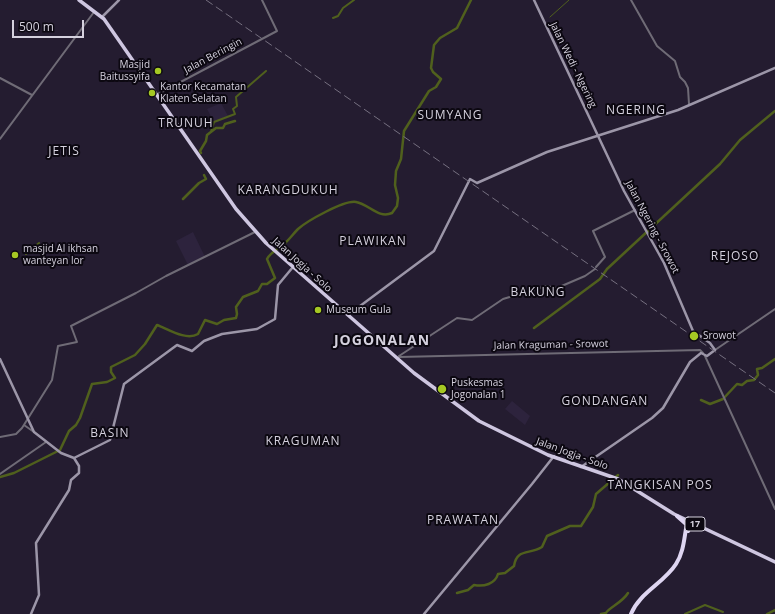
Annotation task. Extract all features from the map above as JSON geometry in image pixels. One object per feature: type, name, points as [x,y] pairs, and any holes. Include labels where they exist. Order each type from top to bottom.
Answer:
[{"type":"highway","name":"Jalan Jogja - Solo","points":[[80,0],[102,16],[130,54],[236,209],[255,232],[414,373],[463,409],[495,430],[554,456],[617,478],[677,516],[764,556]]},
{"type":"highway","name":"Jalan Jogja - Solo","points":[[157,94],[238,209],[274,250]]},
{"type":"highway","name":"Jalan Jogja - Solo","points":[[348,315],[445,396]]},
{"type":"highway","name":"Jalan Jogja - Solo","points":[[668,510],[775,562]]},
{"type":"highway","points":[[677,516],[685,522],[686,532]]},
{"type":"highway","points":[[633,612],[641,600],[676,564],[682,552],[688,520]]},
{"type":"highway","points":[[686,532],[691,525],[699,526]]},
{"type":"main road","points":[[102,16],[119,0]]},
{"type":"main road","name":"Jalan Wedi - Ngering","points":[[534,0],[598,136]]},
{"type":"main road","points":[[348,315],[434,251],[470,180],[477,183],[547,152],[678,110],[775,68]]},
{"type":"main road","name":"Jalan Ngering - Srowot","points":[[598,136],[616,174],[667,269],[693,331],[710,343],[715,350]]},
{"type":"main road","points":[[74,458],[110,440],[123,386],[126,382],[177,345],[192,351],[204,341],[229,333],[257,329],[269,323],[276,316],[276,300],[279,283],[294,266]]},
{"type":"main road","points":[[582,466],[652,418],[662,408],[690,362],[715,350]]},
{"type":"main road","points":[[0,359],[34,432],[58,451],[74,458],[79,464],[79,473],[71,480],[69,490],[36,544],[40,595],[31,614]]},
{"type":"main road","points":[[424,614],[554,456]]},
{"type":"street","name":"Jalan Beringin","points":[[157,94],[277,31],[262,0]]},
{"type":"street","points":[[631,0],[657,46],[675,61],[680,78],[685,82],[688,88],[689,104]]},
{"type":"street","points":[[0,139],[95,11]]},
{"type":"street","points":[[0,78],[33,95]]},
{"type":"street","points":[[398,357],[457,318],[472,320],[503,299],[546,286],[555,288],[585,276],[605,257],[593,231],[635,210]]},
{"type":"street","points":[[0,437],[16,434],[24,425],[52,380],[58,346],[77,342],[71,326],[136,294],[166,276],[255,232]]},
{"type":"street","points":[[715,350],[775,309]]},
{"type":"street","name":"Jalan Kraguman - Srowot","points":[[398,357],[700,350],[704,355]]},
{"type":"street","points":[[704,355],[775,509]]},
{"type":"street","points":[[24,425],[34,432]]},
{"type":"street","points":[[0,474],[46,442]]},
{"type":"shaded area","points":[[221,103],[228,116],[214,122],[207,109]]},
{"type":"shaded area","points":[[193,232],[205,257],[188,265],[176,241]]},
{"type":"shaded area","points":[[512,401],[530,416],[525,425],[505,409]]},
{"type":"waterway","points":[[333,18],[338,16],[343,8],[354,0]]},
{"type":"waterway","points":[[0,477],[14,473],[60,450],[69,431],[76,425],[80,418],[92,384],[107,382],[115,378],[111,372],[111,367],[135,355],[145,344],[157,325],[183,335],[193,336],[198,334],[205,320],[217,324],[224,320],[236,318],[236,307],[243,297],[258,291],[262,284],[267,284],[275,278],[267,259],[268,257],[303,225],[317,216],[350,202],[361,203],[378,213],[392,213],[397,206],[398,198],[395,185],[396,171],[401,159],[404,131],[429,91],[436,87],[441,79],[433,72],[431,68],[434,45],[440,38],[457,28],[471,0]]},
{"type":"waterway","points":[[550,17],[569,0]]},
{"type":"waterway","points":[[211,132],[214,122],[235,114],[233,109],[237,106],[236,97],[266,71]]},
{"type":"waterway","points":[[534,328],[600,279],[607,269],[720,164],[740,140],[775,111]]},
{"type":"waterway","points":[[201,153],[200,151],[206,141],[207,135],[216,128],[223,128],[225,124],[235,121]]},
{"type":"waterway","points":[[183,199],[199,183],[206,179],[204,175]]},
{"type":"waterway","points":[[26,254],[39,243]]},
{"type":"waterway","points":[[701,400],[710,404],[723,399],[737,384],[742,385],[747,381],[754,380],[758,375],[757,369],[762,368],[775,359]]},
{"type":"waterway","points":[[457,593],[468,590],[474,585],[482,586],[489,584],[497,577],[498,574],[505,573],[514,566],[516,560],[521,554],[542,547],[547,536],[570,526],[581,526],[593,507],[596,494],[618,475]]},
{"type":"waterway","points":[[601,614],[606,613],[628,593]]},
{"type":"waterway","points":[[685,614],[705,605],[723,612]]},
{"type":"waterway","points":[[767,614],[775,610]]},
{"type":"railway","points":[[206,0],[775,393]]},
{"type":"place","name":"Masjid Baitussyifa","points":[[158,71]]},
{"type":"place","name":"Kantor Kecamatan Klaten Selatan","points":[[152,93]]},
{"type":"place","name":"masjid Al ikhsan wanteyan lor","points":[[15,255]]},
{"type":"place","name":"Museum Gula","points":[[318,310]]},
{"type":"place","name":"Srowot","points":[[694,336]]},
{"type":"place","name":"Puskesmas Jogonalan 1","points":[[442,389]]},
{"type":"district","name":"NGERING","points":[[636,111]]},
{"type":"district","name":"SUMYANG","points":[[450,116]]},
{"type":"district","name":"TRUNUH","points":[[186,124]]},
{"type":"district","name":"JETIS","points":[[64,152]]},
{"type":"district","name":"KARANGDUKUH","points":[[288,191]]},
{"type":"district","name":"PLAWIKAN","points":[[373,242]]},
{"type":"district","name":"REJOSO","points":[[735,257]]},
{"type":"district","name":"BAKUNG","points":[[538,293]]},
{"type":"district","name":"JOGONALAN","points":[[382,341]]},
{"type":"district","name":"GONDANGAN","points":[[605,402]]},
{"type":"district","name":"BASIN","points":[[110,434]]},
{"type":"district","name":"KRAGUMAN","points":[[303,442]]},
{"type":"district","name":"TANGKISAN POS","points":[[660,486]]},
{"type":"district","name":"PRAWATAN","points":[[463,521]]}]
